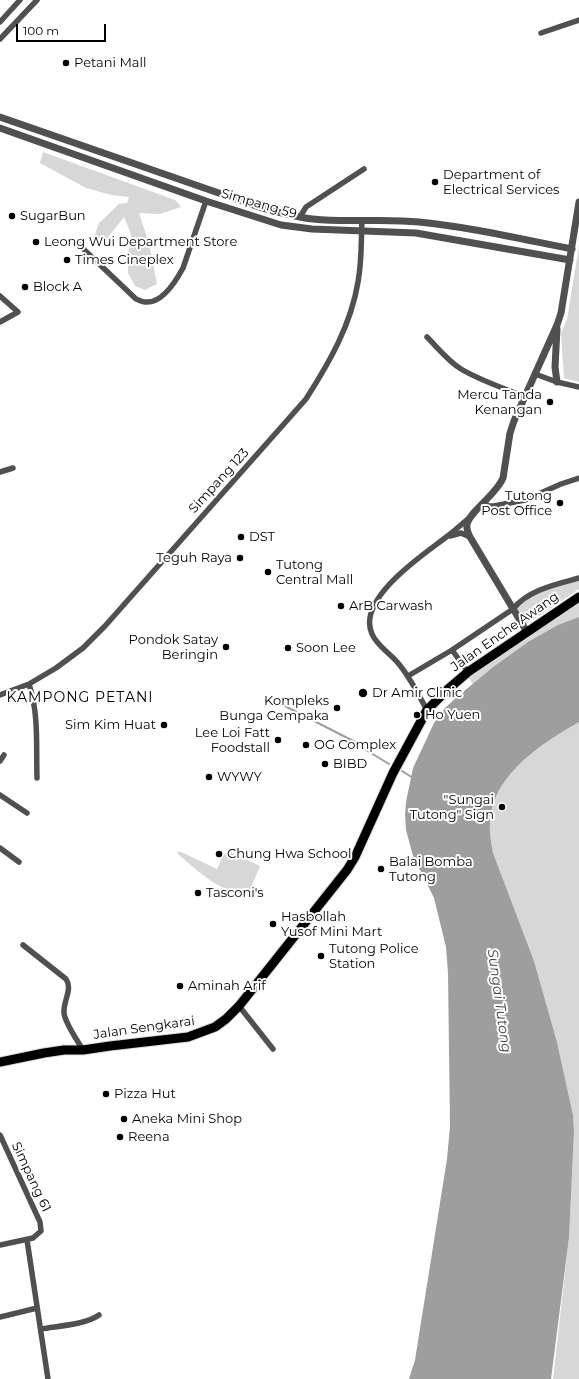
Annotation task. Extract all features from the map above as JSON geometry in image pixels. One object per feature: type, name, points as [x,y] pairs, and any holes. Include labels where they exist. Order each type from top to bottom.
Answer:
[{"type":"main road","name":"Jalan Enche Awang","points":[[355,857],[394,770],[427,710],[468,672],[579,597]]},
{"type":"main road","name":"Jalan Sengkarai","points":[[0,1062],[64,1050],[83,1050],[188,1037],[215,1027],[240,1006],[335,887],[355,857]]},
{"type":"street","points":[[0,22],[20,0]]},
{"type":"street","points":[[0,39],[36,0]]},
{"type":"street","points":[[541,33],[579,20]]},
{"type":"street","name":"Simpang 59","points":[[0,117],[259,207],[300,217],[329,220],[418,222],[449,226],[572,249]]},
{"type":"street","name":"Simpang 59","points":[[0,128],[281,225],[312,229],[416,233],[570,260]]},
{"type":"street","name":"Simpang 59","points":[[300,217],[306,207],[364,169]]},
{"type":"street","points":[[76,242],[136,299],[144,302],[151,302],[166,292],[179,276],[206,200]]},
{"type":"street","points":[[427,710],[408,676],[398,663],[373,637],[370,629],[370,618],[377,602],[398,574],[446,538],[475,513],[500,484],[503,478],[510,433],[561,313],[579,202]]},
{"type":"street","name":"Simpang 123","points":[[0,695],[29,684],[56,668],[83,648],[105,626],[306,399],[330,360],[348,318],[358,282],[361,257],[362,220]]},
{"type":"street","points":[[0,296],[18,312],[0,322]]},
{"type":"street","points":[[557,325],[555,367],[557,382]]},
{"type":"street","points":[[427,338],[461,369],[476,377],[525,397]]},
{"type":"street","points":[[535,374],[557,382],[579,387]]},
{"type":"street","points":[[0,472],[13,468]]},
{"type":"street","points":[[484,503],[489,506],[494,506],[525,500],[561,484],[579,478]]},
{"type":"street","points":[[475,513],[468,524],[470,537],[527,632]]},
{"type":"street","points":[[446,538],[461,532],[470,537]]},
{"type":"street","points":[[408,676],[452,650],[512,609],[518,602],[548,587],[579,578]]},
{"type":"street","points":[[452,650],[468,672]]},
{"type":"street","points":[[29,684],[34,698],[36,716],[37,778]]},
{"type":"street","points":[[0,761],[4,755]]},
{"type":"street","points":[[0,795],[27,813]]},
{"type":"street","points":[[0,848],[19,862]]},
{"type":"street","points":[[23,945],[69,983],[69,988],[64,1001],[64,1013],[83,1050]]},
{"type":"street","points":[[240,1006],[273,1050]]},
{"type":"street","name":"Simpang 61","points":[[0,1136],[40,1222],[41,1231],[33,1238],[28,1240]]},
{"type":"street","points":[[0,1245],[28,1240],[48,1379]]},
{"type":"street","points":[[0,1317],[38,1308]]},
{"type":"street","points":[[40,1329],[94,1318],[98,1314]]},
{"type":"shaded area","points":[[43,152],[175,200],[181,207],[160,214],[139,213],[149,243],[157,284],[145,290],[135,286],[128,273],[128,257],[131,234],[124,217],[105,241],[92,243],[99,223],[119,204],[127,203],[129,197],[111,195],[86,188],[40,163]]},
{"type":"shaded area","points":[[579,246],[579,382],[564,378],[561,333],[567,319]]},
{"type":"shaded area","points":[[579,580],[579,589],[524,626],[513,607],[538,593]]},
{"type":"shaded area","points":[[579,601],[579,617],[550,630],[523,646],[497,664],[473,684],[467,676]]},
{"type":"shaded area","points":[[579,722],[579,1379],[553,1379],[569,1238],[574,1132],[573,1115],[557,1042],[534,961],[493,853],[490,836],[490,820],[493,803],[510,774],[522,761],[536,750]]},
{"type":"shaded area","points":[[179,851],[217,869],[224,854],[226,855],[228,851],[260,866],[248,895],[237,893],[227,890],[210,880],[177,853]]},
{"type":"water","name":"Sungai Tutong","points":[[579,617],[579,722],[536,750],[522,761],[510,774],[493,803],[490,820],[490,836],[493,853],[534,961],[557,1042],[573,1115],[574,1132],[569,1238],[551,1379],[409,1379],[415,1360],[447,1159],[450,1126],[448,973],[446,947],[434,898],[413,856],[406,830],[406,802],[413,768],[434,723],[446,707],[493,667],[528,642],[558,625]]},
{"type":"waterway","points":[[281,704],[363,746],[366,750],[389,764]]},
{"type":"waterway","points":[[402,771],[413,778]]},
{"type":"place","name":"Petani Mall","points":[[66,63]]},
{"type":"place","name":"Department of Electrical Services","points":[[435,182]]},
{"type":"place","name":"SugarBun","points":[[12,216]]},
{"type":"place","name":"Leong Wui Department Store","points":[[36,242]]},
{"type":"place","name":"Times Cineplex","points":[[67,260]]},
{"type":"place","name":"Block A","points":[[25,287]]},
{"type":"place","name":"Mercu Tanda Kenangan","points":[[550,402]]},
{"type":"place","name":"Tutong Post Office","points":[[560,503]]},
{"type":"place","name":"DST","points":[[241,537]]},
{"type":"place","name":"Teguh Raya","points":[[240,558]]},
{"type":"place","name":"Tutong Central Mall","points":[[268,572]]},
{"type":"place","name":"ArB Carwash","points":[[341,606]]},
{"type":"place","name":"Pondok Satay Beringin","points":[[226,647]]},
{"type":"place","name":"Soon Lee","points":[[288,648]]},
{"type":"place","name":"Dr Amir Clinic","points":[[363,693]]},
{"type":"place","name":"Kompleks Bunga Cempaka","points":[[337,708]]},
{"type":"place","name":"Ho Yuen","points":[[417,715]]},
{"type":"place","name":"Sim Kim Huat","points":[[164,725]]},
{"type":"place","name":"Lee Loi Fatt Foodstall","points":[[278,740]]},
{"type":"place","name":"OG Complex","points":[[306,745]]},
{"type":"place","name":"BIBD","points":[[325,764]]},
{"type":"place","name":"WYWY","points":[[209,777]]},
{"type":"place","name":"\"Sungai Tutong\" Sign","points":[[502,807]]},
{"type":"place","name":"Chung Hwa School","points":[[219,854]]},
{"type":"place","name":"Balai Bomba Tutong","points":[[381,869]]},
{"type":"place","name":"Tasconi's","points":[[198,893]]},
{"type":"place","name":"Hasbollah Yusof Mini Mart","points":[[273,924]]},
{"type":"place","name":"Tutong Police Station","points":[[321,956]]},
{"type":"place","name":"Aminah Arif","points":[[180,986]]},
{"type":"place","name":"Pizza Hut","points":[[106,1094]]},
{"type":"place","name":"Aneka Mini Shop","points":[[124,1119]]},
{"type":"place","name":"Reena","points":[[120,1137]]},
{"type":"district","name":"KAMPONG PETANI","points":[[80,698]]}]
